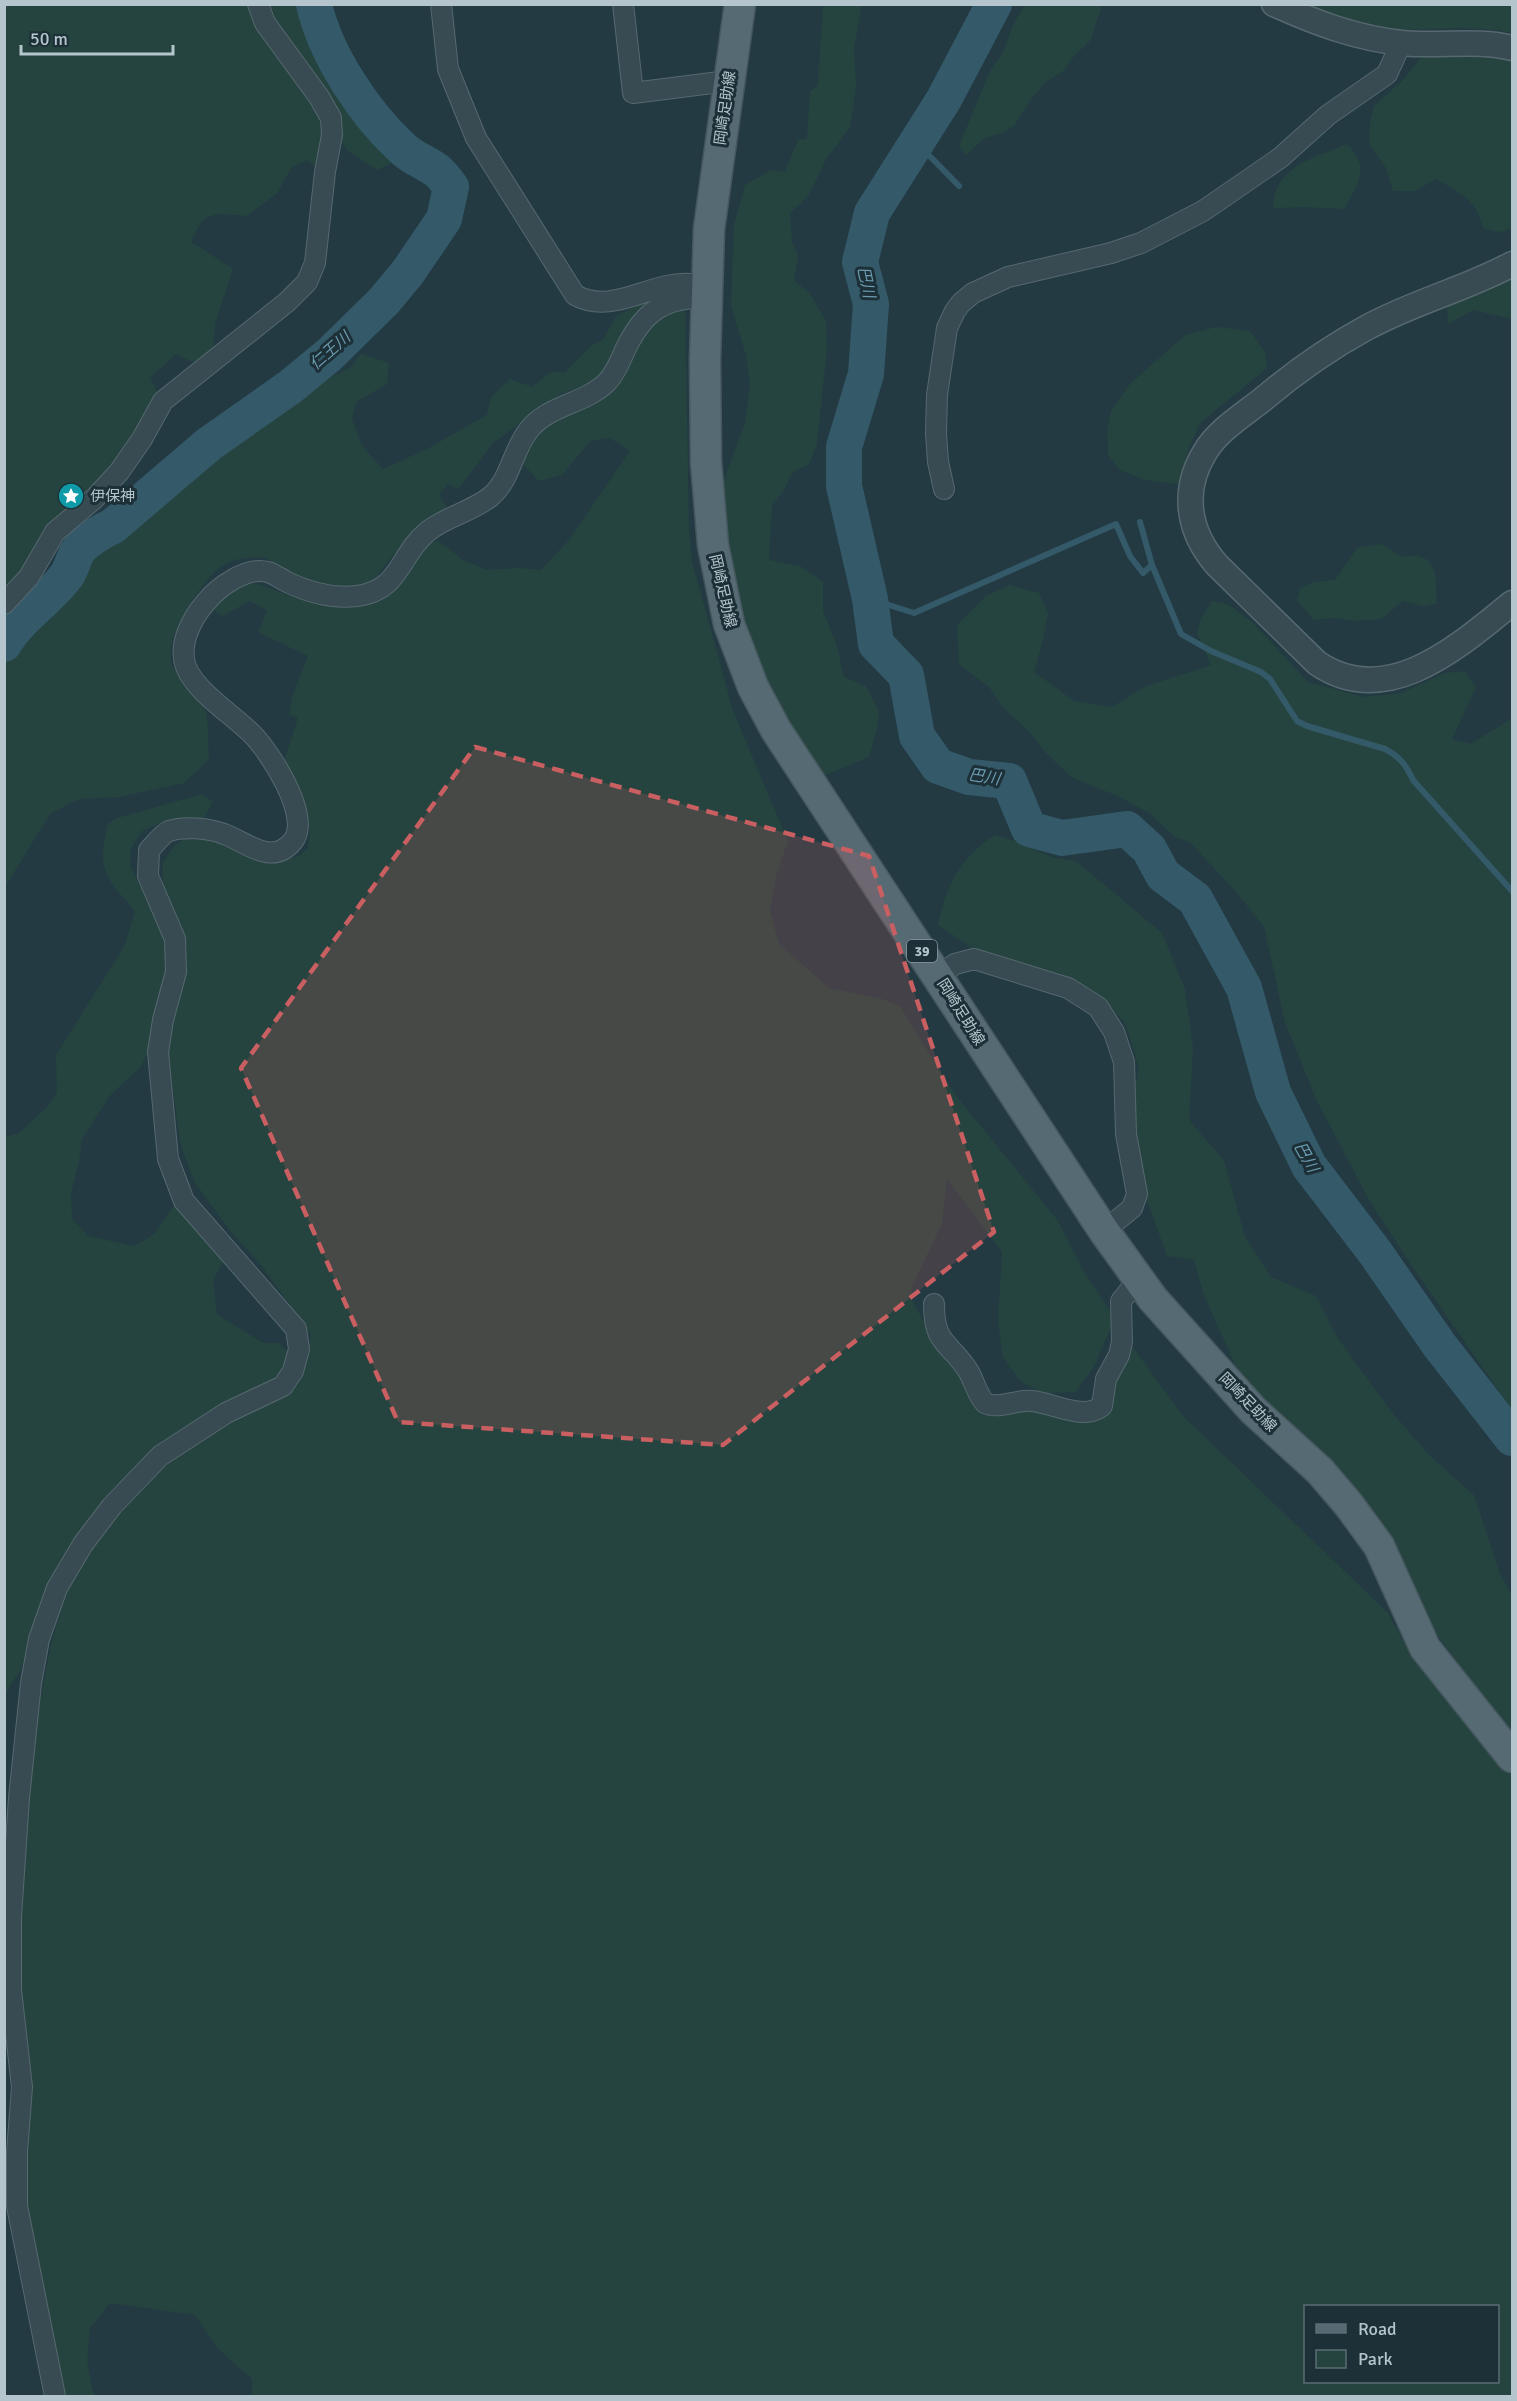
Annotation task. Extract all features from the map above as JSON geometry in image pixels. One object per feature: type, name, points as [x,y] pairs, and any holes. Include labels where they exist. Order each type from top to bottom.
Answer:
[{"type":"main road","name":"岡崎足助線","points":[[741,4],[728,81],[709,229],[705,360],[706,462],[713,545],[729,624],[753,687],[776,730],[1104,1231],[1153,1299],[1253,1410],[1320,1471],[1349,1504],[1379,1546],[1425,1648],[1512,1757]]},
{"type":"street","points":[[4,604],[29,578],[55,532],[94,500],[119,472],[142,439],[163,400],[287,302],[307,282],[315,263],[325,171],[332,135],[331,118],[319,97],[265,22],[258,4]]},
{"type":"street","points":[[441,4],[448,69],[476,138],[575,295],[596,303],[609,302],[655,289],[689,284],[708,293]]},
{"type":"street","points":[[623,4],[633,93],[728,81]]},
{"type":"street","points":[[1274,4],[1314,22],[1353,35],[1401,43],[1496,44],[1512,48]]},
{"type":"street","points":[[944,489],[938,462],[936,433],[938,395],[948,328],[961,303],[973,293],[1008,277],[1111,253],[1141,243],[1203,211],[1280,158],[1329,115],[1387,75],[1401,43]]},
{"type":"street","points":[[1512,264],[1367,327],[1295,372],[1221,433],[1205,451],[1192,483],[1189,507],[1203,549],[1217,565],[1317,663],[1342,676],[1375,681],[1398,677],[1423,667],[1512,603]]},
{"type":"street","points":[[56,2397],[17,2206],[17,2152],[22,2086],[11,1990],[11,1917],[19,1798],[31,1683],[39,1639],[57,1588],[83,1544],[112,1506],[160,1456],[226,1413],[284,1386],[293,1371],[299,1349],[296,1329],[184,1201],[168,1158],[158,1052],[163,1020],[176,972],[175,939],[148,876],[149,850],[168,831],[194,829],[223,833],[262,853],[283,850],[295,839],[298,820],[295,805],[269,757],[254,735],[204,690],[187,670],[183,655],[185,639],[194,618],[206,601],[216,591],[244,574],[266,572],[306,591],[330,595],[357,596],[380,589],[396,576],[411,549],[428,531],[492,495],[508,472],[529,429],[549,413],[594,392],[609,381],[636,328],[648,315],[664,305],[708,293]]},
{"type":"street","points":[[938,976],[955,964],[974,959],[1068,988],[1098,1006],[1114,1032],[1124,1062],[1126,1134],[1137,1194],[1132,1208],[1104,1231]]},
{"type":"street","points":[[934,1304],[934,1321],[940,1339],[969,1371],[985,1403],[997,1405],[1033,1401],[1089,1413],[1102,1406],[1106,1379],[1119,1354],[1122,1342],[1121,1301],[1129,1291],[1142,1282]]},
{"type":"highlighted area","points":[[475,747],[869,856],[994,1232],[723,1445],[398,1422],[241,1068]]},
{"type":"green space","points":[[5,5],[253,5],[326,124],[318,168],[307,160],[292,167],[277,193],[247,216],[219,214],[212,216],[206,218],[196,231],[191,242],[233,269],[215,323],[213,348],[195,363],[176,354],[150,378],[160,397],[134,439],[83,501],[43,529],[27,569],[5,595]]},
{"type":"green space","points":[[266,5],[305,5],[311,27],[350,105],[373,125],[388,151],[391,163],[377,170],[348,151],[269,17]]},
{"type":"green space","points":[[823,5],[862,5],[854,48],[856,87],[850,127],[825,161],[809,195],[790,213],[792,242],[798,255],[794,280],[810,294],[826,321],[827,348],[817,444],[809,464],[792,473],[783,492],[772,504],[769,560],[800,566],[823,582],[823,611],[836,643],[844,677],[866,686],[879,712],[869,757],[823,776],[757,675],[726,611],[717,499],[745,423],[750,385],[746,355],[731,306],[734,225],[745,185],[772,170],[785,172],[798,140],[807,139],[810,91],[818,85]]},
{"type":"green space","points":[[1025,5],[1102,5],[1090,41],[1074,56],[1063,71],[1046,82],[1031,99],[1014,126],[1002,133],[985,138],[966,155],[959,146],[990,71],[1003,53],[1013,25]]},
{"type":"green space","points":[[1303,5],[1512,5],[1512,33],[1482,29],[1381,28],[1347,20]]},
{"type":"green space","points":[[1423,55],[1472,55],[1512,60],[1512,229],[1498,232],[1483,228],[1472,203],[1436,179],[1415,191],[1393,191],[1386,168],[1369,144],[1370,121],[1374,106],[1404,79]]},
{"type":"green space","points":[[1347,144],[1359,161],[1360,176],[1344,209],[1273,208],[1275,194],[1288,173],[1309,160]]},
{"type":"green space","points":[[1512,278],[1512,319],[1473,310],[1448,324],[1447,304]]},
{"type":"green space","points":[[641,304],[648,304],[626,325],[602,373],[590,383],[561,394],[494,442],[458,489],[448,484],[439,494],[452,517],[412,536],[388,561],[371,585],[330,591],[280,572],[267,558],[242,559],[229,562],[218,569],[202,586],[186,611],[173,638],[171,650],[173,668],[205,710],[209,760],[184,783],[119,797],[79,799],[50,814],[5,887],[5,653],[11,641],[45,611],[88,551],[100,539],[127,529],[150,504],[187,476],[209,453],[262,421],[284,401],[310,384],[351,367],[361,354],[389,363],[387,384],[356,402],[352,419],[362,446],[383,469],[429,448],[487,415],[491,397],[510,379],[532,387],[551,372],[565,372],[592,345],[603,340],[616,316]]},
{"type":"green space","points":[[685,305],[689,533],[692,562],[733,711],[788,841],[777,873],[770,910],[779,944],[829,988],[882,999],[900,1006],[954,1093],[1058,1221],[1083,1270],[1115,1319],[1093,1368],[1076,1392],[1042,1393],[1019,1380],[1003,1357],[998,1321],[1002,1252],[947,1179],[942,1224],[912,1287],[912,1300],[938,1348],[956,1364],[972,1400],[1086,1417],[1110,1388],[1129,1342],[1183,1416],[1388,1613],[1402,1639],[1427,1663],[1512,1777],[1512,2396],[252,2396],[252,2379],[217,2348],[195,2315],[110,2303],[90,2328],[87,2362],[94,2396],[64,2396],[25,2212],[18,1994],[19,1912],[30,1789],[39,1708],[51,1645],[65,1597],[83,1560],[119,1515],[162,1469],[228,1421],[284,1396],[298,1385],[306,1363],[311,1335],[262,1266],[231,1232],[195,1183],[180,1143],[168,1050],[168,1026],[187,949],[170,911],[163,883],[163,863],[174,846],[187,836],[205,837],[270,864],[299,856],[308,848],[310,832],[308,813],[287,769],[285,758],[298,718],[289,714],[292,697],[308,656],[258,632],[267,611],[250,601],[222,616],[214,610],[223,595],[233,586],[243,583],[255,584],[305,599],[378,599],[386,596],[399,583],[423,543],[439,541],[463,560],[487,570],[518,568],[541,570],[569,540],[630,451],[610,438],[590,441],[562,475],[539,481],[524,465],[527,439],[545,423],[591,399],[646,319]]},
{"type":"green space","points":[[1216,327],[1250,331],[1266,354],[1267,368],[1200,423],[1189,448],[1178,484],[1145,480],[1120,470],[1108,455],[1107,429],[1111,411],[1130,384],[1185,335]]},
{"type":"green space","points":[[1381,544],[1402,557],[1416,555],[1428,560],[1435,573],[1437,603],[1423,606],[1403,601],[1381,619],[1314,620],[1297,600],[1300,588],[1314,582],[1335,580],[1357,548]]},
{"type":"green space","points":[[1009,585],[1039,593],[1048,614],[1034,672],[1074,701],[1112,707],[1144,687],[1211,665],[1197,633],[1201,619],[1212,601],[1229,605],[1253,623],[1308,682],[1364,697],[1401,693],[1445,673],[1465,671],[1476,687],[1452,739],[1471,744],[1512,718],[1512,1410],[1369,1200],[1316,1099],[1285,1022],[1264,927],[1237,893],[1191,843],[1175,837],[1149,813],[1120,797],[1071,777],[1046,753],[1027,729],[1003,708],[990,688],[959,664],[957,625],[986,596]]},
{"type":"green space","points":[[202,794],[213,802],[203,819],[163,822],[142,831],[131,848],[130,866],[156,909],[166,936],[168,972],[149,1050],[140,1068],[110,1095],[82,1139],[71,1193],[72,1219],[88,1236],[135,1246],[155,1233],[176,1202],[223,1261],[213,1281],[217,1314],[263,1343],[279,1343],[288,1352],[285,1366],[277,1378],[223,1407],[148,1454],[95,1512],[64,1557],[44,1597],[21,1669],[5,1694],[5,1137],[19,1133],[46,1108],[57,1092],[56,1055],[124,947],[135,912],[113,885],[105,871],[103,848],[108,824],[117,818]]},
{"type":"green space","points":[[995,835],[1054,858],[1076,861],[1162,933],[1185,989],[1193,1048],[1189,1120],[1224,1161],[1245,1237],[1271,1277],[1316,1296],[1337,1337],[1390,1410],[1430,1456],[1474,1495],[1500,1574],[1512,1596],[1512,1736],[1430,1625],[1378,1521],[1345,1475],[1239,1374],[1204,1295],[1194,1260],[1167,1256],[1147,1200],[1136,1143],[1136,1085],[1139,1068],[1126,1025],[1103,997],[1071,978],[972,948],[938,925],[945,897],[956,874],[972,853]]},
{"type":"waterway","name":"仁王川","points":[[4,644],[18,625],[60,584],[82,546],[97,534],[113,526],[209,444],[290,387],[329,355],[384,301],[408,272],[444,219],[451,187],[432,167],[402,148],[360,100],[327,43],[314,4]]},
{"type":"waterway","name":"巴川","points":[[994,4],[944,99],[872,213],[860,262],[871,304],[866,374],[844,447],[844,486],[870,599],[876,644],[906,675],[917,736],[938,766],[969,777],[1009,781],[1029,829],[1062,838],[1127,829],[1149,849],[1163,875],[1195,899],[1244,988],[1273,1092],[1309,1166],[1374,1251],[1440,1346],[1512,1438]]},
{"type":"waterway","points":[[917,143],[959,186]]},
{"type":"waterway","points":[[1140,522],[1152,565]]},
{"type":"waterway","points":[[870,599],[914,613],[1116,524],[1130,556],[1143,573],[1152,565],[1181,634],[1211,651],[1261,672],[1270,679],[1297,721],[1385,749],[1399,758],[1413,780],[1512,891]]},
{"type":"place","name":"伊保神","points":[[71,496]]}]
